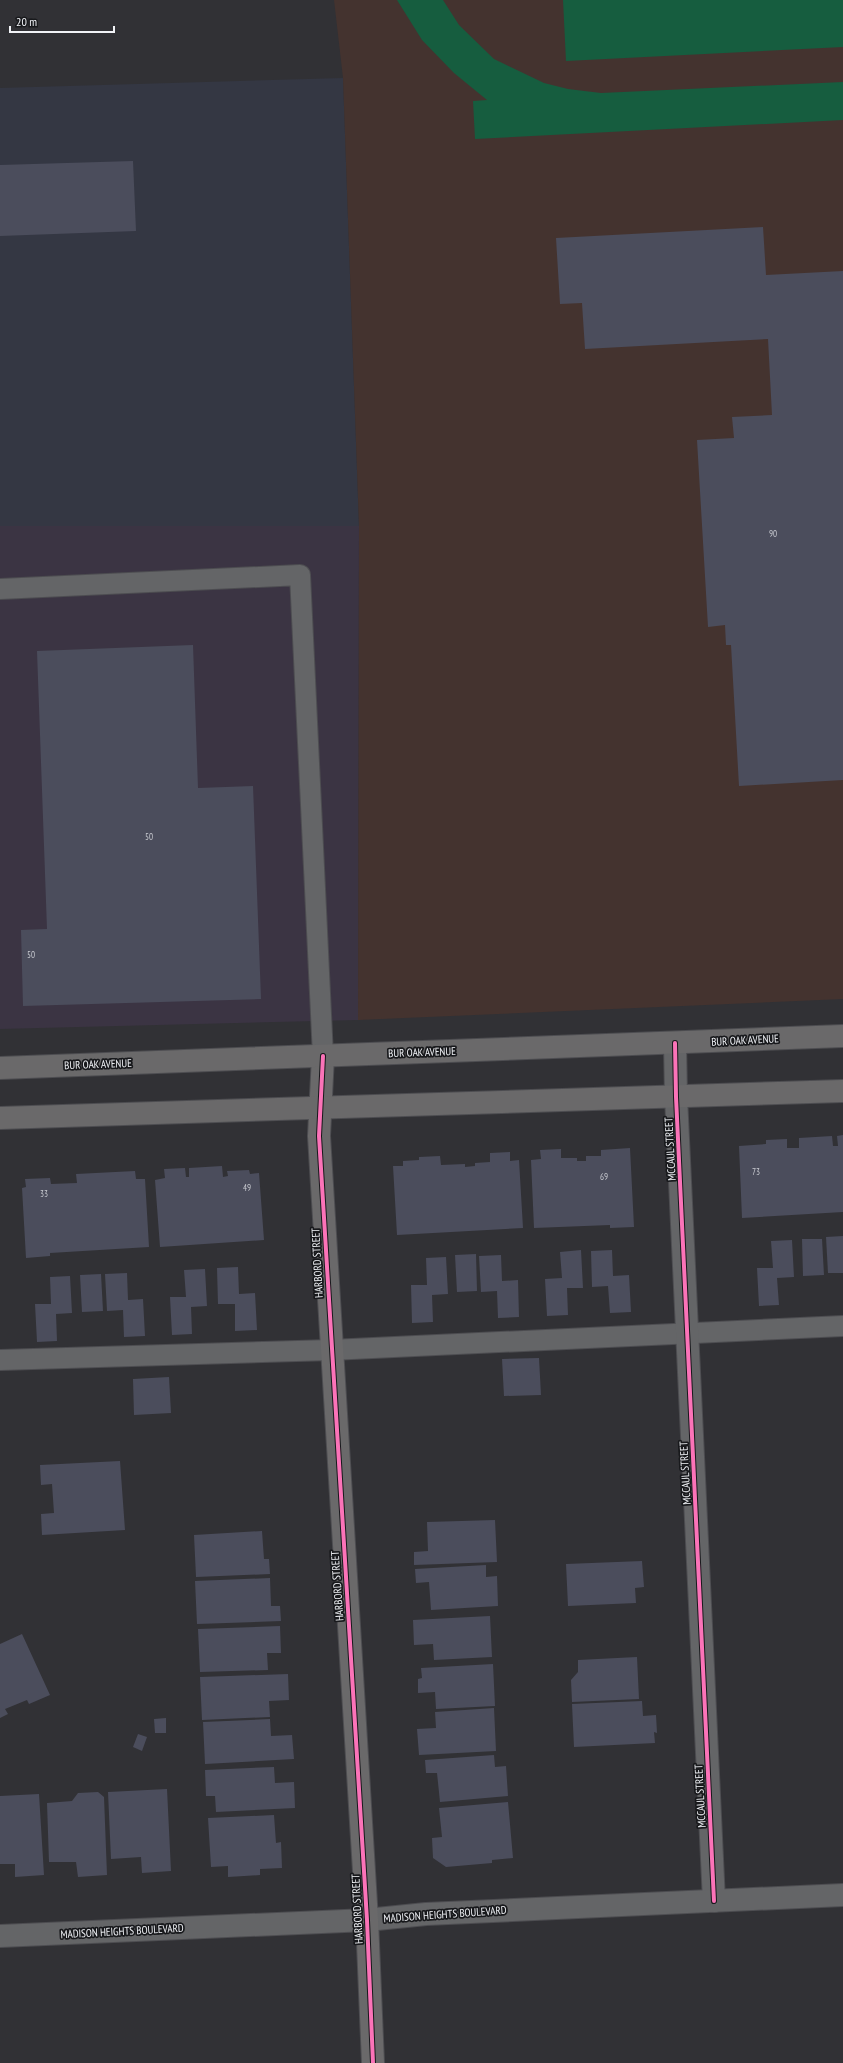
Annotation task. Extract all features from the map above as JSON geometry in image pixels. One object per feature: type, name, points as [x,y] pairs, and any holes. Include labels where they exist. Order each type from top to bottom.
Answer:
[{"type":"street","name":"BUR OAK AVENUE","points":[[0,1068],[843,1036]]},
{"type":"street","name":"MCCAUL STREET","points":[[675,1043],[676,1097],[714,1901]]},
{"type":"street","name":"HARBORD STREET","points":[[323,1056],[319,1136],[367,1920],[373,2063]]},
{"type":"street","points":[[0,1118],[843,1092]]},
{"type":"street","name":"MADISON HEIGHTS BOULEVARD","points":[[0,1936],[367,1920],[426,1914],[843,1895]]},
{"type":"lane","points":[[0,589],[300,575],[323,1056]]},
{"type":"lane","points":[[0,1360],[331,1350],[843,1326]]},
{"type":"shaded area","points":[[334,0],[843,0],[843,999],[358,1020],[359,526],[343,78]]},
{"type":"shaded area","points":[[343,78],[359,526],[0,526],[0,88]]},
{"type":"shaded area","points":[[0,526],[359,526],[358,1020],[0,1029]]},
{"type":"green space","points":[[397,0],[443,0],[459,25],[494,59],[544,83],[568,89],[601,93],[843,82],[843,120],[475,139],[473,101],[487,100],[454,73],[422,40]]},
{"type":"green space","points":[[563,0],[843,0],[843,47],[566,61]]},
{"type":"building","points":[[133,161],[136,231],[0,236],[0,165]]},
{"type":"building","points":[[763,227],[766,275],[843,271],[843,780],[739,786],[731,645],[726,645],[725,625],[708,627],[697,440],[734,438],[732,417],[772,415],[768,339],[585,349],[582,303],[560,304],[556,238]]},
{"type":"building","points":[[193,645],[198,788],[253,786],[261,999],[23,1006],[21,930],[47,929],[37,651]]},
{"type":"building","points":[[843,1135],[843,1212],[742,1218],[739,1146],[766,1144],[766,1140],[787,1139],[787,1148],[799,1148],[799,1138],[832,1136],[833,1146],[838,1146],[837,1136]]},
{"type":"building","points":[[630,1148],[634,1227],[610,1228],[610,1225],[534,1228],[531,1160],[541,1159],[540,1150],[561,1149],[561,1158],[577,1158],[577,1161],[586,1161],[586,1156],[601,1156],[601,1150]]},
{"type":"building","points":[[510,1152],[510,1161],[519,1160],[523,1228],[397,1235],[393,1166],[403,1166],[403,1161],[419,1160],[419,1157],[440,1156],[441,1165],[465,1164],[465,1167],[475,1166],[475,1163],[490,1162],[490,1153]]},
{"type":"building","points":[[222,1166],[223,1177],[228,1176],[227,1171],[249,1170],[250,1174],[259,1173],[264,1240],[160,1247],[155,1180],[165,1178],[164,1169],[185,1168],[186,1177],[189,1177],[189,1168]]},
{"type":"building","points":[[135,1171],[136,1179],[145,1179],[149,1247],[50,1253],[50,1256],[26,1258],[22,1188],[26,1187],[25,1179],[50,1178],[51,1184],[77,1183],[76,1174]]},
{"type":"building","points":[[843,1236],[843,1273],[828,1273],[826,1237]]},
{"type":"building","points":[[802,1239],[822,1239],[824,1275],[803,1276]]},
{"type":"building","points":[[792,1240],[794,1277],[777,1278],[779,1305],[759,1306],[757,1268],[773,1268],[771,1241]]},
{"type":"building","points":[[581,1250],[583,1288],[567,1288],[568,1315],[547,1316],[545,1279],[562,1278],[560,1252]]},
{"type":"building","points":[[612,1250],[613,1276],[629,1275],[631,1312],[610,1313],[608,1286],[592,1287],[591,1251]]},
{"type":"building","points":[[476,1254],[477,1291],[457,1292],[455,1255]]},
{"type":"building","points":[[501,1255],[502,1281],[518,1280],[519,1317],[498,1318],[497,1291],[481,1292],[479,1256]]},
{"type":"building","points":[[446,1257],[448,1294],[432,1295],[433,1322],[412,1323],[411,1285],[427,1285],[426,1258]]},
{"type":"building","points":[[238,1267],[239,1294],[255,1293],[257,1330],[235,1331],[235,1304],[218,1304],[217,1268]]},
{"type":"building","points":[[205,1269],[207,1306],[191,1307],[192,1334],[172,1335],[170,1297],[186,1297],[184,1270]]},
{"type":"building","points":[[127,1273],[128,1300],[143,1299],[145,1336],[124,1337],[123,1310],[107,1311],[105,1274]]},
{"type":"building","points":[[101,1274],[103,1311],[82,1312],[80,1275]]},
{"type":"building","points":[[70,1276],[72,1313],[56,1314],[57,1341],[37,1342],[35,1304],[51,1304],[50,1277]]},
{"type":"building","points":[[539,1358],[541,1395],[504,1396],[502,1359]]},
{"type":"building","points":[[169,1377],[171,1413],[134,1415],[133,1379]]},
{"type":"building","points":[[120,1461],[125,1530],[42,1535],[41,1514],[54,1513],[52,1484],[41,1485],[40,1465]]},
{"type":"building","points":[[495,1520],[497,1562],[414,1565],[414,1552],[428,1551],[427,1522]]},
{"type":"building","points":[[262,1531],[264,1559],[269,1559],[270,1574],[196,1577],[194,1535]]},
{"type":"building","points":[[642,1561],[644,1587],[635,1588],[636,1603],[568,1606],[566,1564]]},
{"type":"building","points":[[486,1565],[486,1577],[497,1576],[498,1606],[431,1610],[429,1582],[416,1583],[415,1569]]},
{"type":"building","points":[[270,1578],[271,1606],[280,1606],[281,1621],[197,1624],[195,1581]]},
{"type":"building","points":[[490,1616],[492,1657],[434,1660],[433,1644],[414,1645],[413,1620]]},
{"type":"building","points":[[280,1626],[281,1653],[267,1653],[268,1670],[200,1672],[198,1629]]},
{"type":"building","points":[[22,1634],[50,1695],[29,1704],[27,1700],[5,1709],[8,1714],[0,1718],[0,1644]]},
{"type":"building","points":[[637,1657],[639,1699],[572,1702],[571,1680],[578,1672],[578,1660]]},
{"type":"building","points":[[493,1664],[495,1706],[436,1709],[435,1692],[418,1693],[418,1679],[422,1678],[421,1668]]},
{"type":"building","points":[[288,1674],[289,1700],[269,1701],[270,1717],[202,1720],[200,1677]]},
{"type":"building","points":[[642,1701],[643,1716],[656,1715],[657,1733],[654,1732],[655,1743],[574,1747],[572,1704]]},
{"type":"building","points":[[494,1708],[496,1751],[419,1755],[417,1729],[436,1728],[435,1712]]},
{"type":"building","points":[[166,1718],[166,1733],[155,1733],[154,1719]]},
{"type":"building","points":[[270,1719],[271,1736],[292,1735],[294,1759],[205,1764],[203,1722]]},
{"type":"building","points":[[138,1734],[147,1737],[142,1751],[133,1747]]},
{"type":"building","points":[[494,1755],[495,1767],[506,1766],[508,1796],[440,1802],[437,1773],[426,1773],[425,1760]]},
{"type":"building","points":[[274,1767],[275,1783],[294,1782],[295,1808],[216,1812],[215,1796],[206,1796],[205,1770]]},
{"type":"building","points":[[167,1789],[171,1871],[142,1873],[141,1857],[111,1859],[108,1792]]},
{"type":"building","points":[[98,1792],[104,1797],[107,1875],[78,1877],[76,1862],[49,1862],[47,1803],[72,1801],[78,1793]]},
{"type":"building","points":[[39,1794],[44,1875],[15,1877],[15,1864],[0,1864],[0,1796]]},
{"type":"building","points":[[508,1802],[513,1858],[492,1860],[492,1863],[446,1867],[433,1858],[432,1838],[442,1837],[439,1808]]},
{"type":"building","points":[[274,1815],[276,1843],[281,1842],[282,1868],[260,1869],[260,1875],[228,1877],[228,1866],[211,1867],[208,1818]]},
{"type":"cycle path","points":[[675,1043],[676,1097],[714,1901]]},
{"type":"cycle path","points":[[323,1056],[319,1136],[367,1920],[373,2063]]}]
